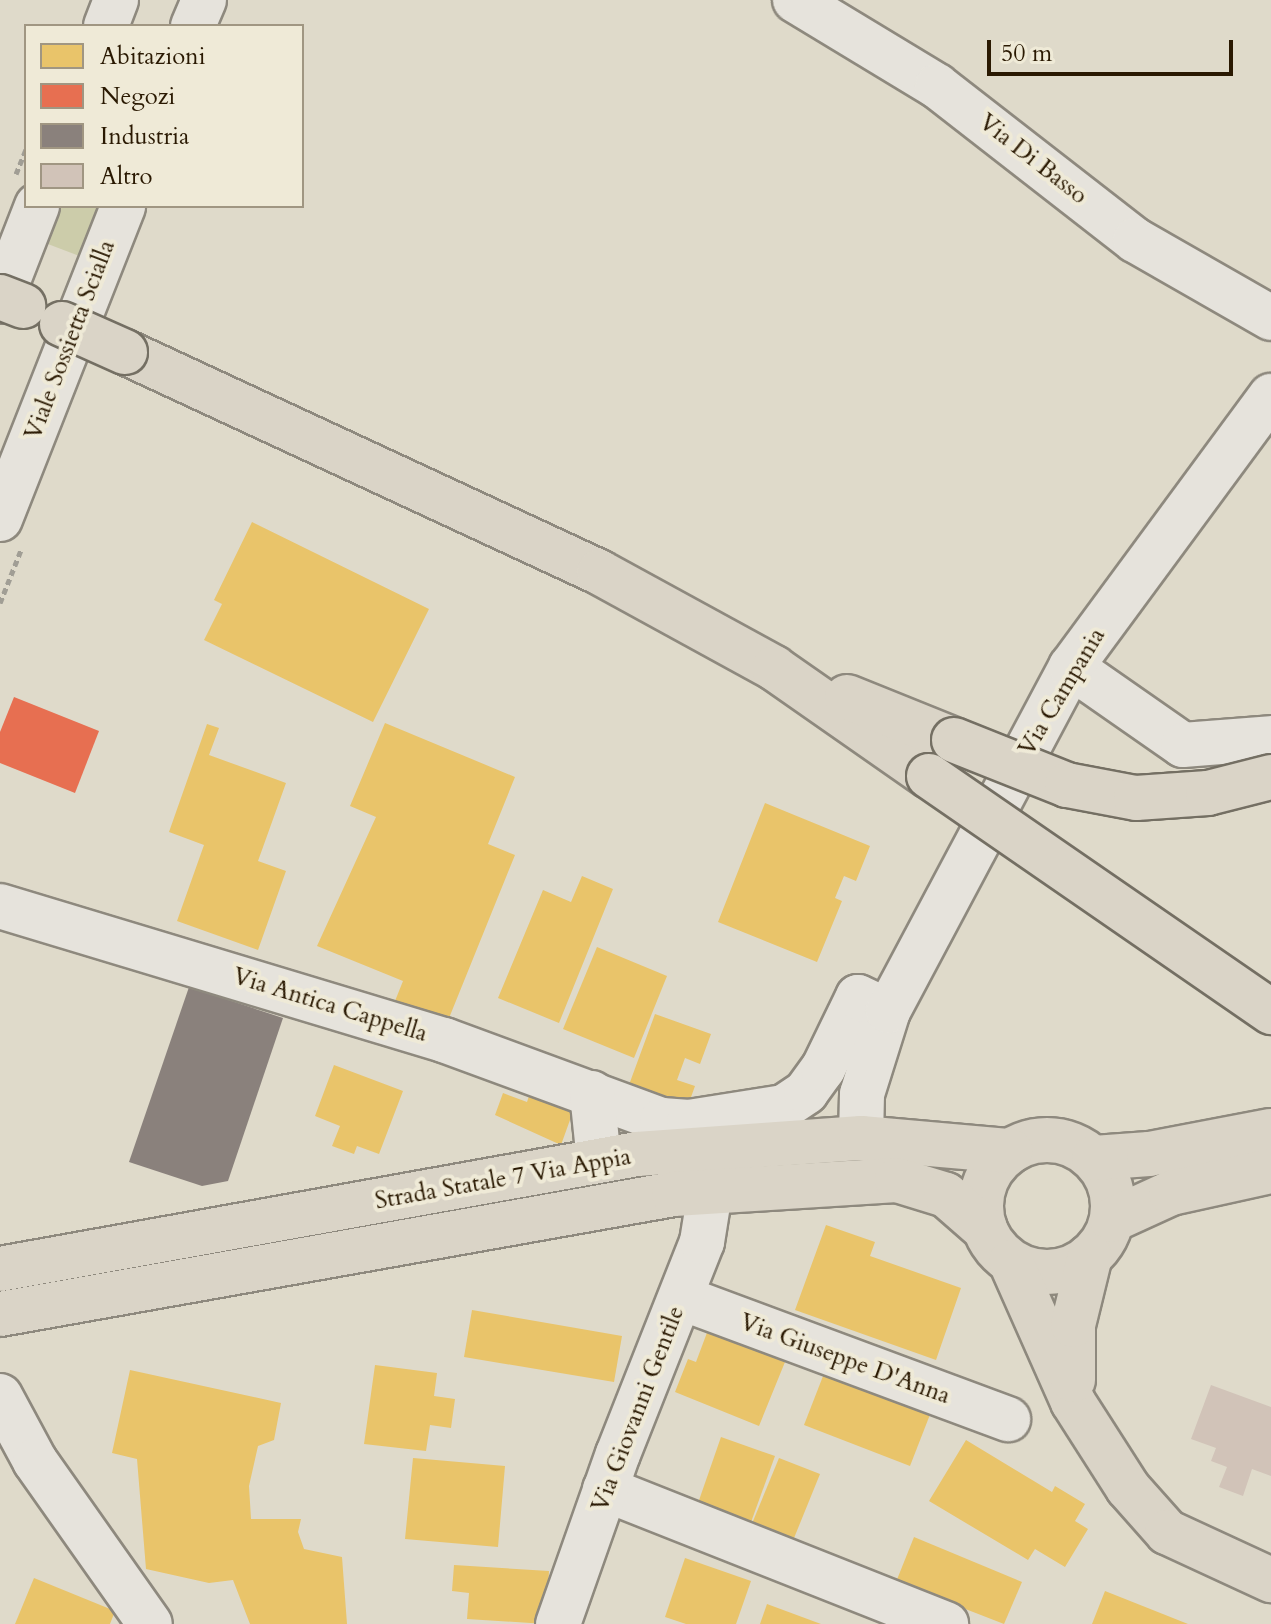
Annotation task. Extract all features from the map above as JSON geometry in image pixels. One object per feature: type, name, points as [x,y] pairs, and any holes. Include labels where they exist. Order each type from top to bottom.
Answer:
[{"type":"main road","points":[[8,301],[125,352],[599,572],[774,668],[1271,1012]]},
{"type":"main road","points":[[774,668],[1067,785],[1136,798],[1208,793],[1271,777]]},
{"type":"main road","name":"Strada Statale 7 Via Appia","points":[[0,1269],[599,1161],[729,1146],[861,1138],[1010,1151],[1053,1140],[1094,1158],[1149,1154],[1271,1131]]},
{"type":"main road","points":[[1010,1151],[984,1186],[998,1246],[1073,1402],[1100,1449],[1167,1532],[1271,1580]]},
{"type":"main road","points":[[1073,1402],[1073,1325],[1101,1238],[1107,1177],[1094,1158]]},
{"type":"main road","name":"Strada Statale 7 Via Appia","points":[[0,1314],[710,1192],[897,1180],[946,1195],[998,1246],[1043,1272],[1068,1268],[1101,1238],[1171,1193],[1271,1171]]},
{"type":"street","points":[[107,24],[116,0]]},
{"type":"street","points":[[194,24],[204,0]]},
{"type":"street","name":"Via Di Basso","points":[[795,0],[937,86],[1135,240],[1271,318]]},
{"type":"street","points":[[8,301],[36,208]]},
{"type":"street","name":"Viale Sossietta Scialla","points":[[0,519],[122,208]]},
{"type":"street","name":"Via Campania","points":[[861,1138],[862,1094],[888,1011],[1071,667],[1271,396]]},
{"type":"street","points":[[1071,667],[1183,745],[1271,738]]},
{"type":"street","name":"Via Antica Cappella","points":[[0,906],[444,1040],[592,1093]]},
{"type":"street","points":[[599,1161],[592,1093],[662,1120],[689,1122],[784,1107],[806,1092],[823,1069],[858,997],[888,1011]]},
{"type":"street","name":"Via Giovanni Gentile","points":[[558,1624],[605,1489],[702,1242],[710,1192]]},
{"type":"street","name":"Via Giuseppe D'Anna","points":[[682,1298],[1008,1419]]},
{"type":"street","points":[[0,1396],[35,1461],[133,1615]]},
{"type":"street","points":[[605,1489],[946,1624]]},
{"type":"green space","points":[[53,208],[102,208],[82,257],[40,241]]},
{"type":"building: Abitazioni","points":[[252,522],[429,609],[373,722],[204,640],[222,604],[214,600]]},
{"type":"building: Abitazioni","points":[[385,723],[515,777],[488,844],[515,855],[445,1028],[393,1006],[403,981],[317,946],[376,817],[350,806]]},
{"type":"building: Abitazioni","points":[[207,724],[219,728],[209,755],[286,783],[258,861],[286,871],[258,950],[177,921],[204,845],[169,832]]},
{"type":"building: Abitazioni","points":[[765,803],[870,846],[856,881],[844,876],[835,898],[842,901],[817,962],[718,922]]},
{"type":"building: Abitazioni","points":[[582,876],[613,889],[559,1023],[498,998],[543,890],[571,902]]},
{"type":"building: Abitazioni","points":[[597,947],[667,976],[634,1058],[563,1029]]},
{"type":"building: Abitazioni","points":[[655,1014],[711,1034],[700,1064],[685,1058],[677,1080],[695,1086],[685,1114],[626,1093]]},
{"type":"building: Abitazioni","points":[[334,1065],[403,1091],[379,1154],[357,1146],[354,1154],[332,1146],[340,1126],[315,1116]]},
{"type":"building: Abitazioni","points":[[531,1090],[575,1106],[561,1145],[495,1115],[503,1093],[527,1102]]},
{"type":"building: Abitazioni","points":[[826,1225],[875,1242],[870,1256],[961,1288],[936,1360],[795,1310]]},
{"type":"building: Abitazioni","points":[[472,1310],[622,1336],[614,1382],[464,1357]]},
{"type":"building: Abitazioni","points":[[708,1330],[785,1362],[759,1426],[675,1392],[688,1359],[696,1362]]},
{"type":"building: Abitazioni","points":[[375,1365],[437,1373],[434,1396],[455,1399],[451,1428],[430,1425],[426,1451],[364,1444]]},
{"type":"building: Abitazioni","points":[[130,1370],[281,1403],[274,1440],[258,1446],[249,1486],[251,1519],[301,1519],[298,1532],[304,1549],[342,1557],[347,1624],[250,1624],[233,1580],[209,1583],[146,1569],[137,1459],[112,1453]]},
{"type":"building: Abitazioni","points":[[825,1371],[931,1412],[910,1466],[804,1425]]},
{"type":"building: Abitazioni","points":[[721,1437],[775,1456],[750,1525],[697,1506]]},
{"type":"building: Abitazioni","points":[[966,1440],[1052,1492],[1055,1486],[1085,1504],[1075,1521],[1088,1529],[1065,1567],[1035,1549],[1028,1560],[929,1501]]},
{"type":"building: Abitazioni","points":[[413,1458],[505,1466],[498,1547],[405,1539]]},
{"type":"building: Abitazioni","points":[[779,1458],[820,1474],[792,1543],[751,1526]]},
{"type":"building: Abitazioni","points":[[914,1537],[1022,1582],[1004,1624],[896,1582]]},
{"type":"building: Abitazioni","points":[[685,1558],[751,1581],[736,1624],[686,1624],[665,1617]]},
{"type":"building: Abitazioni","points":[[454,1565],[549,1571],[546,1624],[467,1619],[469,1593],[452,1591]]},
{"type":"building: Abitazioni","points":[[34,1578],[115,1611],[110,1624],[15,1624]]},
{"type":"building: Abitazioni","points":[[1105,1591],[1188,1624],[1092,1624]]},
{"type":"building: Abitazioni","points":[[767,1604],[821,1624],[760,1624]]},
{"type":"building: Negozi","points":[[14,697],[99,731],[75,793],[0,763],[0,732]]},
{"type":"building: Industria","points":[[189,987],[283,1018],[228,1181],[202,1186],[129,1162]]},
{"type":"building: Altro","points":[[1211,1385],[1271,1407],[1271,1476],[1252,1469],[1243,1496],[1219,1487],[1227,1467],[1211,1461],[1216,1448],[1191,1439]]}]
